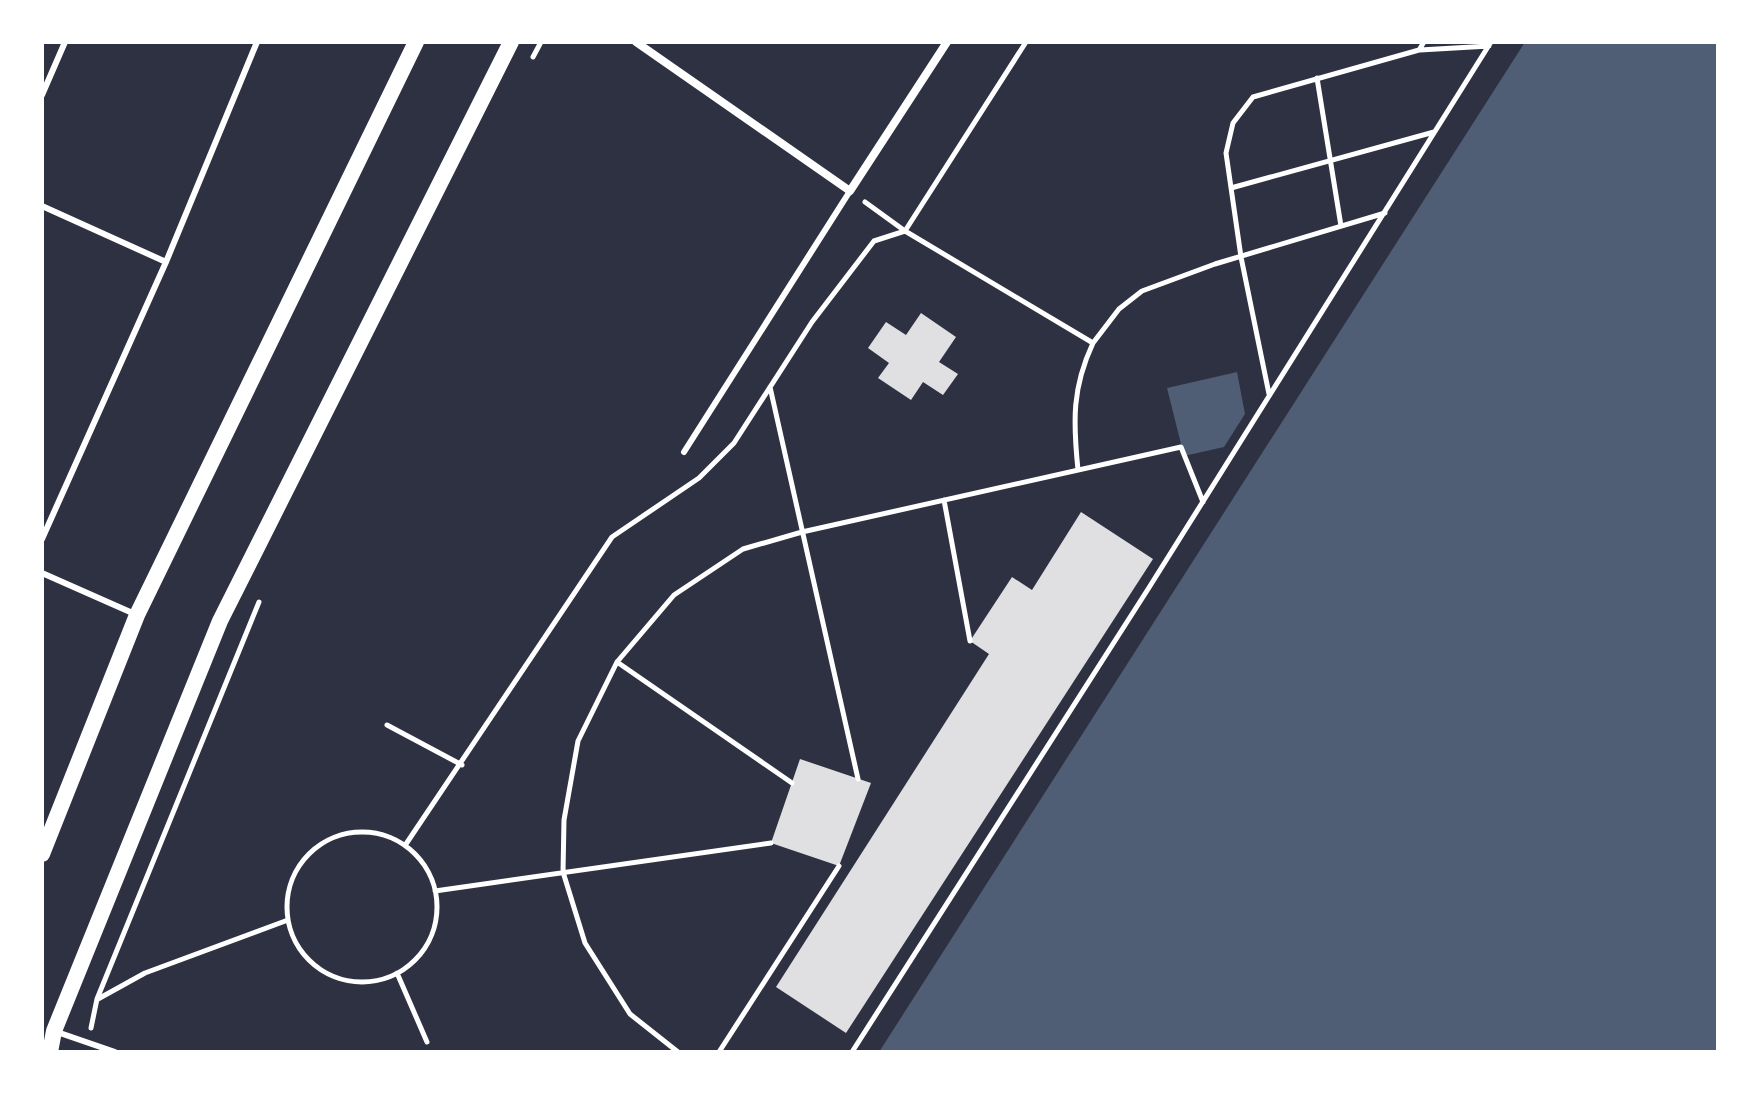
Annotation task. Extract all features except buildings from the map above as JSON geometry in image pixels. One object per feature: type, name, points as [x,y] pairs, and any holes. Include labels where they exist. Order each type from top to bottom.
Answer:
[{"type":"main road","points":[[42,854],[137,615],[416,42]]},
{"type":"main road","points":[[50,1052],[54,1031],[220,621],[511,42]]},
{"type":"street","points":[[636,42],[850,191],[947,42]]},
{"type":"lane","points":[[42,95],[65,42]]},
{"type":"lane","points":[[42,539],[166,262],[257,42]]},
{"type":"lane","points":[[684,452],[850,191]]},
{"type":"lane","points":[[42,206],[166,262]]},
{"type":"lane","points":[[42,514],[51,519]]},
{"type":"lane","points":[[42,573],[137,615]]},
{"type":"lane","points":[[54,1031],[115,1052]]},
{"type":"path","points":[[526,70],[541,42]]},
{"type":"path","points":[[406,844],[462,765],[612,537],[699,478],[734,443],[812,322],[874,241],[905,231],[1026,42]]},
{"type":"path","points":[[1419,50],[1424,42]]},
{"type":"path","points":[[1270,396],[1241,257],[1226,153],[1233,123],[1253,97],[1419,50],[1490,44]]},
{"type":"path","points":[[852,1052],[1203,502],[1490,44]]},
{"type":"path","points":[[1317,78],[1341,226]]},
{"type":"path","points":[[1231,188],[1435,131]]},
{"type":"path","points":[[850,191],[905,231],[1093,343]]},
{"type":"path","points":[[1078,470],[1074,407],[1078,375],[1093,343],[1119,309],[1142,291],[1385,213]]},
{"type":"path","points":[[770,387],[858,779]]},
{"type":"path","points":[[678,1052],[630,1014],[585,943],[563,872],[564,820],[578,741],[617,662],[674,595],[743,549],[802,532],[1181,447],[1203,502]]},
{"type":"path","points":[[944,500],[970,641]]},
{"type":"path","points":[[87,1043],[97,999],[262,595]]},
{"type":"path","points":[[617,662],[792,783]]},
{"type":"path","points":[[387,725],[462,765]]},
{"type":"path","points":[[358,831],[383,834],[406,844],[423,862],[435,891],[438,909],[433,933],[420,955],[397,973],[378,980],[354,982],[330,975],[309,961],[295,940],[288,920],[288,892],[297,869],[313,849],[334,837],[358,831]]},
{"type":"path","points":[[435,891],[771,843]]},
{"type":"path","points":[[719,1052],[839,866]]},
{"type":"path","points":[[97,999],[145,973],[288,920]]},
{"type":"path","points":[[397,973],[427,1042]]},
{"type":"water","points":[[1525,42],[1718,42],[1718,1052],[879,1052]]},
{"type":"water","points":[[1237,372],[1245,414],[1224,447],[1184,456],[1167,388]]}]
